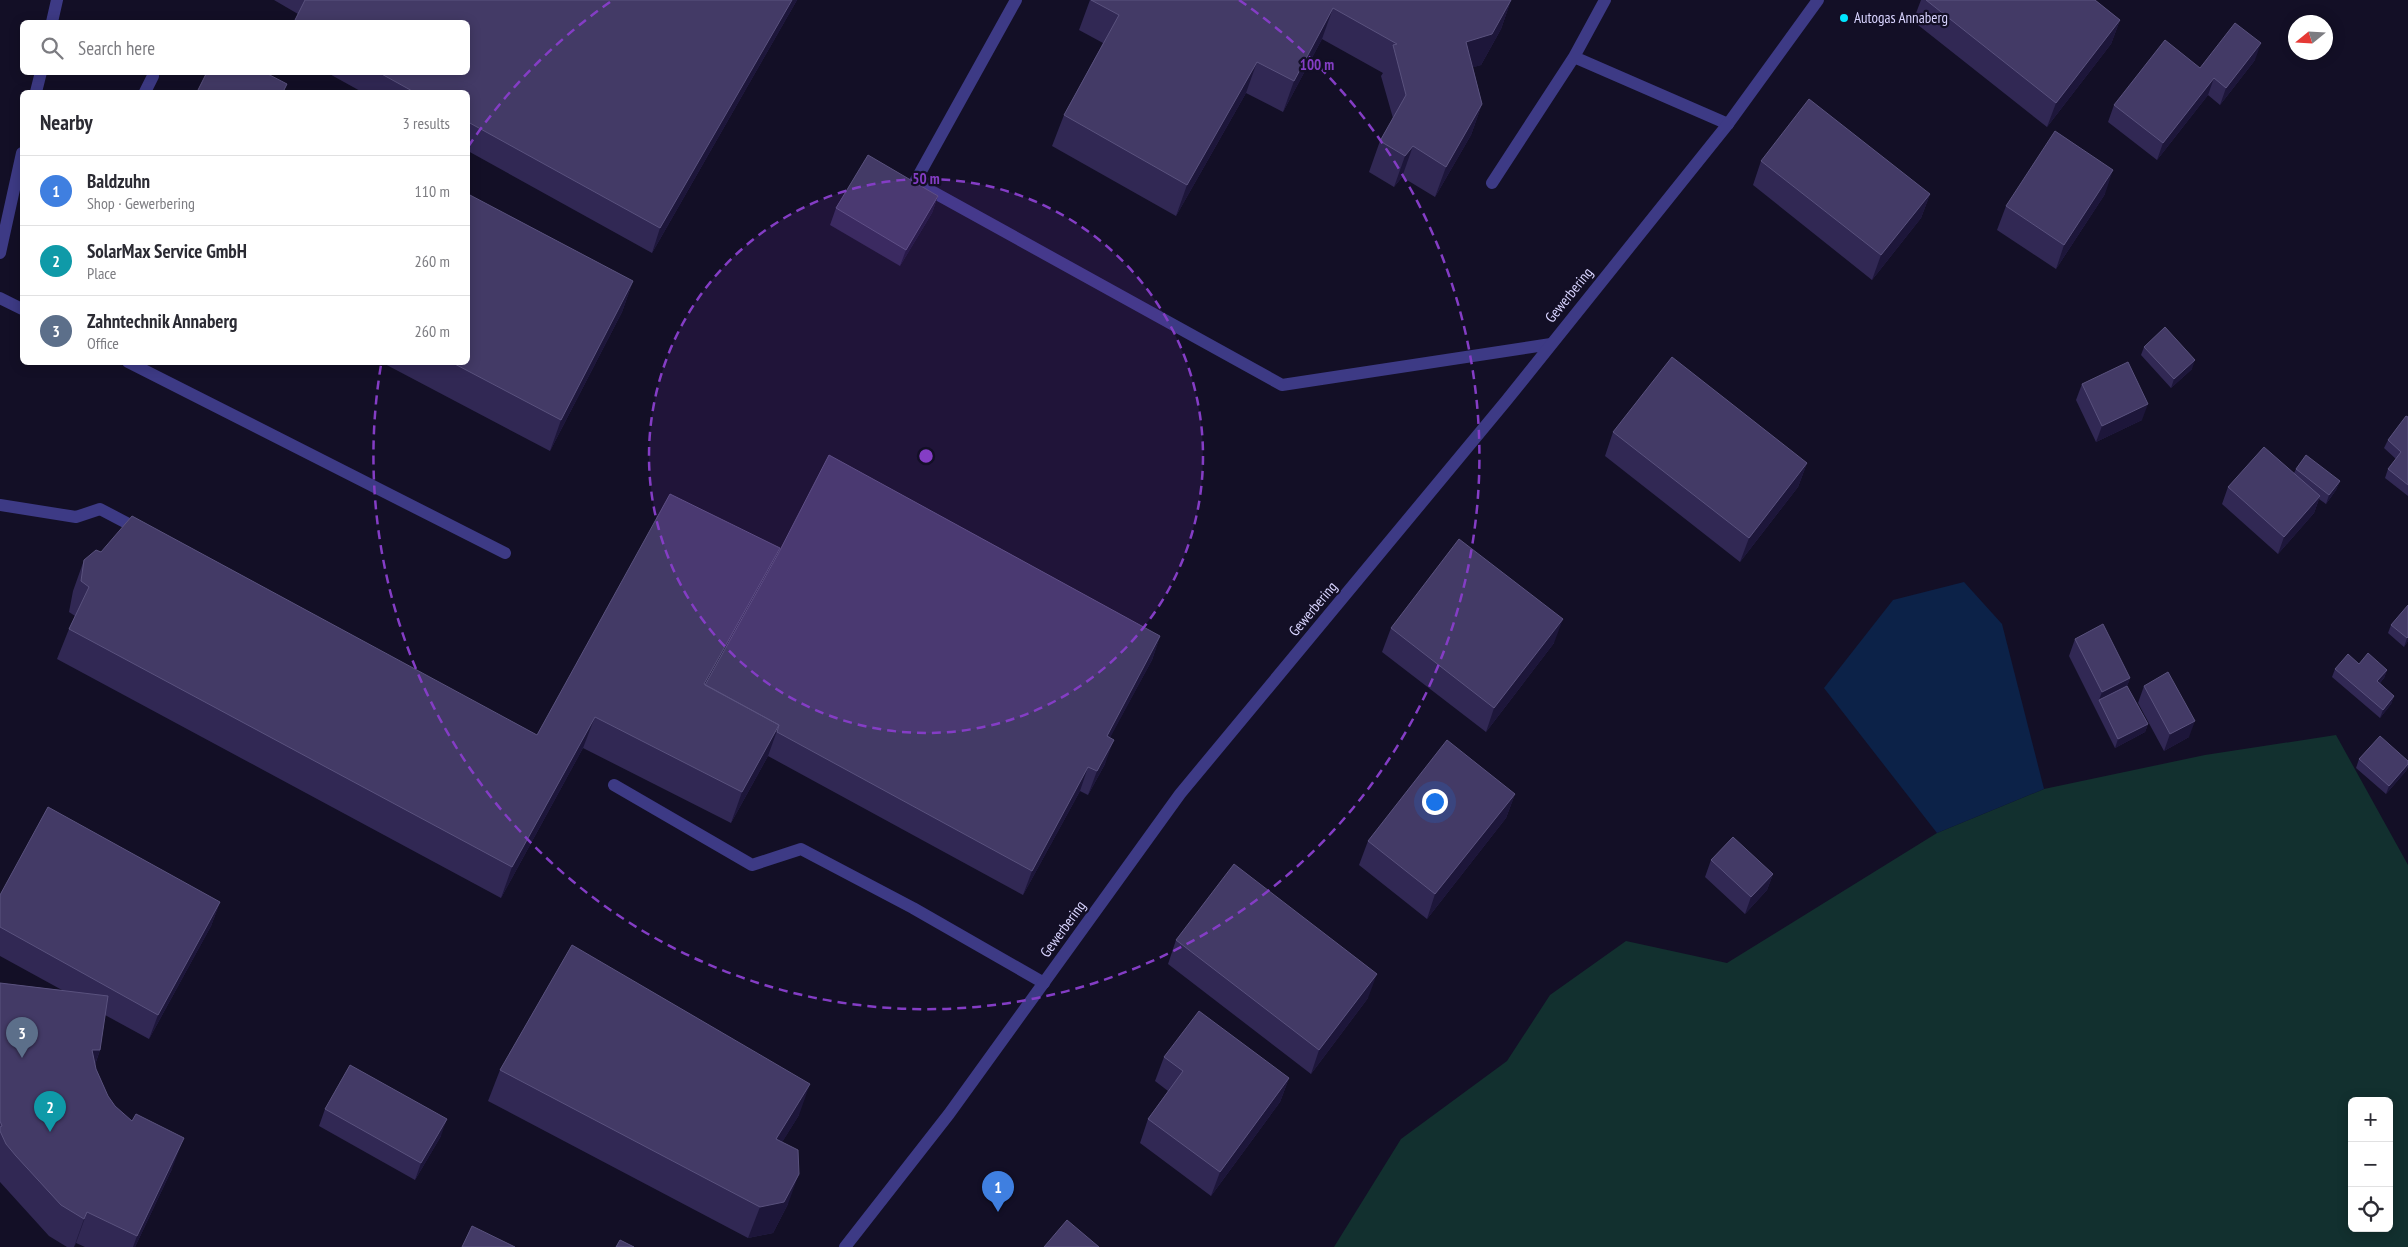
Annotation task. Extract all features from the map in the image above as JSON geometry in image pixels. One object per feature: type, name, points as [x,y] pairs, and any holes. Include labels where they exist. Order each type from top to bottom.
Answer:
[{"type":"street","points":[[52,20],[57,0]]},
{"type":"street","points":[[1016,0],[915,182],[1282,385],[1551,344]]},
{"type":"street","points":[[1492,183],[1574,57],[1605,0]]},
{"type":"street","name":"Gewerbering","points":[[845,1247],[950,1114],[1180,794],[1506,401],[1728,124],[1818,0]]},
{"type":"street","points":[[1574,57],[1728,124]]},
{"type":"street","points":[[36,90],[40,75]]},
{"type":"street","points":[[146,90],[153,76]]},
{"type":"street","points":[[0,253],[18,193],[20,173]]},
{"type":"street","points":[[0,298],[20,308]]},
{"type":"street","points":[[134,365],[505,553]]},
{"type":"street","points":[[0,505],[76,516],[100,509],[152,536]]},
{"type":"street","points":[[614,785],[752,866],[801,849],[913,908],[1044,983]]},
{"type":"green space","points":[[2336,735],[2408,865],[2408,1247],[1334,1247],[1401,1139],[1507,1061],[1550,995],[1626,941],[1727,963],[1937,833],[2044,789],[2205,755]]},
{"type":"water","points":[[1964,582],[2002,624],[2044,789],[1937,833],[1824,688],[1893,600]]},
{"type":"building","points":[[305,0],[792,0],[660,228],[470,123],[470,90],[410,90],[383,75],[470,75],[470,20],[295,20]]},
{"type":"building","points":[[1091,0],[1511,0],[1492,34],[1466,42],[1482,104],[1446,167],[1413,146],[1405,156],[1380,141],[1406,95],[1393,45],[1397,44],[1333,8],[1294,81],[1257,62],[1187,185],[1064,115],[1119,15]]},
{"type":"building","points":[[1926,0],[2095,0],[2120,20],[2056,103]]},
{"type":"building","points":[[2235,23],[2261,43],[2226,88],[2214,78],[2163,143],[2114,105],[2165,40],[2200,68]]},
{"type":"building","points":[[206,75],[270,75],[287,84],[284,90],[198,90]]},
{"type":"building","points":[[1809,99],[1930,194],[1881,255],[1761,161]]},
{"type":"building","points":[[2055,131],[2113,170],[2064,245],[2006,206]]},
{"type":"building","points":[[868,155],[938,196],[906,250],[836,208]]},
{"type":"building","points":[[470,195],[633,281],[561,420],[457,365],[470,365]]},
{"type":"building","points":[[2165,327],[2195,360],[2174,379],[2144,347]]},
{"type":"building","points":[[1672,357],[1807,463],[1749,538],[1613,432]]},
{"type":"building","points":[[2128,362],[2148,404],[2102,426],[2082,384]]},
{"type":"building","points":[[2406,416],[2408,417],[2408,485],[2388,469],[2401,452],[2388,440]]},
{"type":"building","points":[[2264,447],[2320,496],[2284,537],[2228,487]]},
{"type":"building","points":[[829,455],[1160,636],[1107,736],[1114,740],[1097,771],[1088,767],[1032,871],[777,732],[779,725],[705,685],[778,554]]},
{"type":"building","points":[[2306,455],[2340,481],[2329,495],[2296,469]]},
{"type":"building","points":[[670,494],[780,548],[704,684],[779,725],[742,792],[595,717],[512,867],[69,629],[89,587],[81,581],[84,560],[96,550],[101,552],[132,516],[537,735]]},
{"type":"building","points":[[1459,539],[1563,619],[1494,708],[1391,628]]},
{"type":"building","points":[[2408,605],[2408,637],[2407,638],[2391,625]]},
{"type":"building","points":[[2103,624],[2130,678],[2102,692],[2075,639]]},
{"type":"building","points":[[2368,653],[2387,670],[2377,681],[2394,696],[2383,710],[2335,669],[2348,654],[2359,664]]},
{"type":"building","points":[[2168,672],[2195,721],[2170,734],[2144,686]]},
{"type":"building","points":[[2127,686],[2148,724],[2118,739],[2099,700]]},
{"type":"building","points":[[2380,736],[2408,761],[2408,764],[2389,786],[2359,759]]},
{"type":"building","points":[[1447,740],[1515,794],[1435,894],[1368,841]]},
{"type":"building","points":[[48,807],[220,902],[158,1015],[0,927],[0,895]]},
{"type":"building","points":[[1733,837],[1773,874],[1751,897],[1711,860]]},
{"type":"building","points":[[1234,864],[1377,974],[1319,1050],[1176,940]]},
{"type":"building","points":[[572,945],[810,1084],[776,1139],[798,1150],[799,1174],[784,1202],[760,1207],[500,1070]]},
{"type":"building","points":[[0,983],[108,996],[100,1050],[92,1050],[96,1069],[108,1096],[115,1106],[132,1121],[136,1114],[184,1138],[137,1236],[87,1212],[84,1219],[61,1205],[6,1144],[0,1131],[2,1126],[0,1121]]},
{"type":"building","points":[[1199,1011],[1289,1078],[1220,1172],[1148,1119],[1183,1071],[1164,1057]]},
{"type":"building","points":[[350,1065],[447,1119],[421,1163],[325,1109]]},
{"type":"building","points":[[1067,1220],[1099,1247],[1044,1247]]},
{"type":"building","points":[[472,1226],[515,1247],[462,1247]]},
{"type":"building","points":[[620,1240],[634,1247],[616,1247]]},
{"type":"place","name":"Autogas Annaberg","points":[[1844,18]]},
{"type":"place","name":"Zahntechnik Annaberg","points":[[22,1058]]},
{"type":"place","name":"SolarMax Service GmbH","points":[[50,1132]]},
{"type":"place","name":"Baldzuhn","points":[[998,1212]]}]
